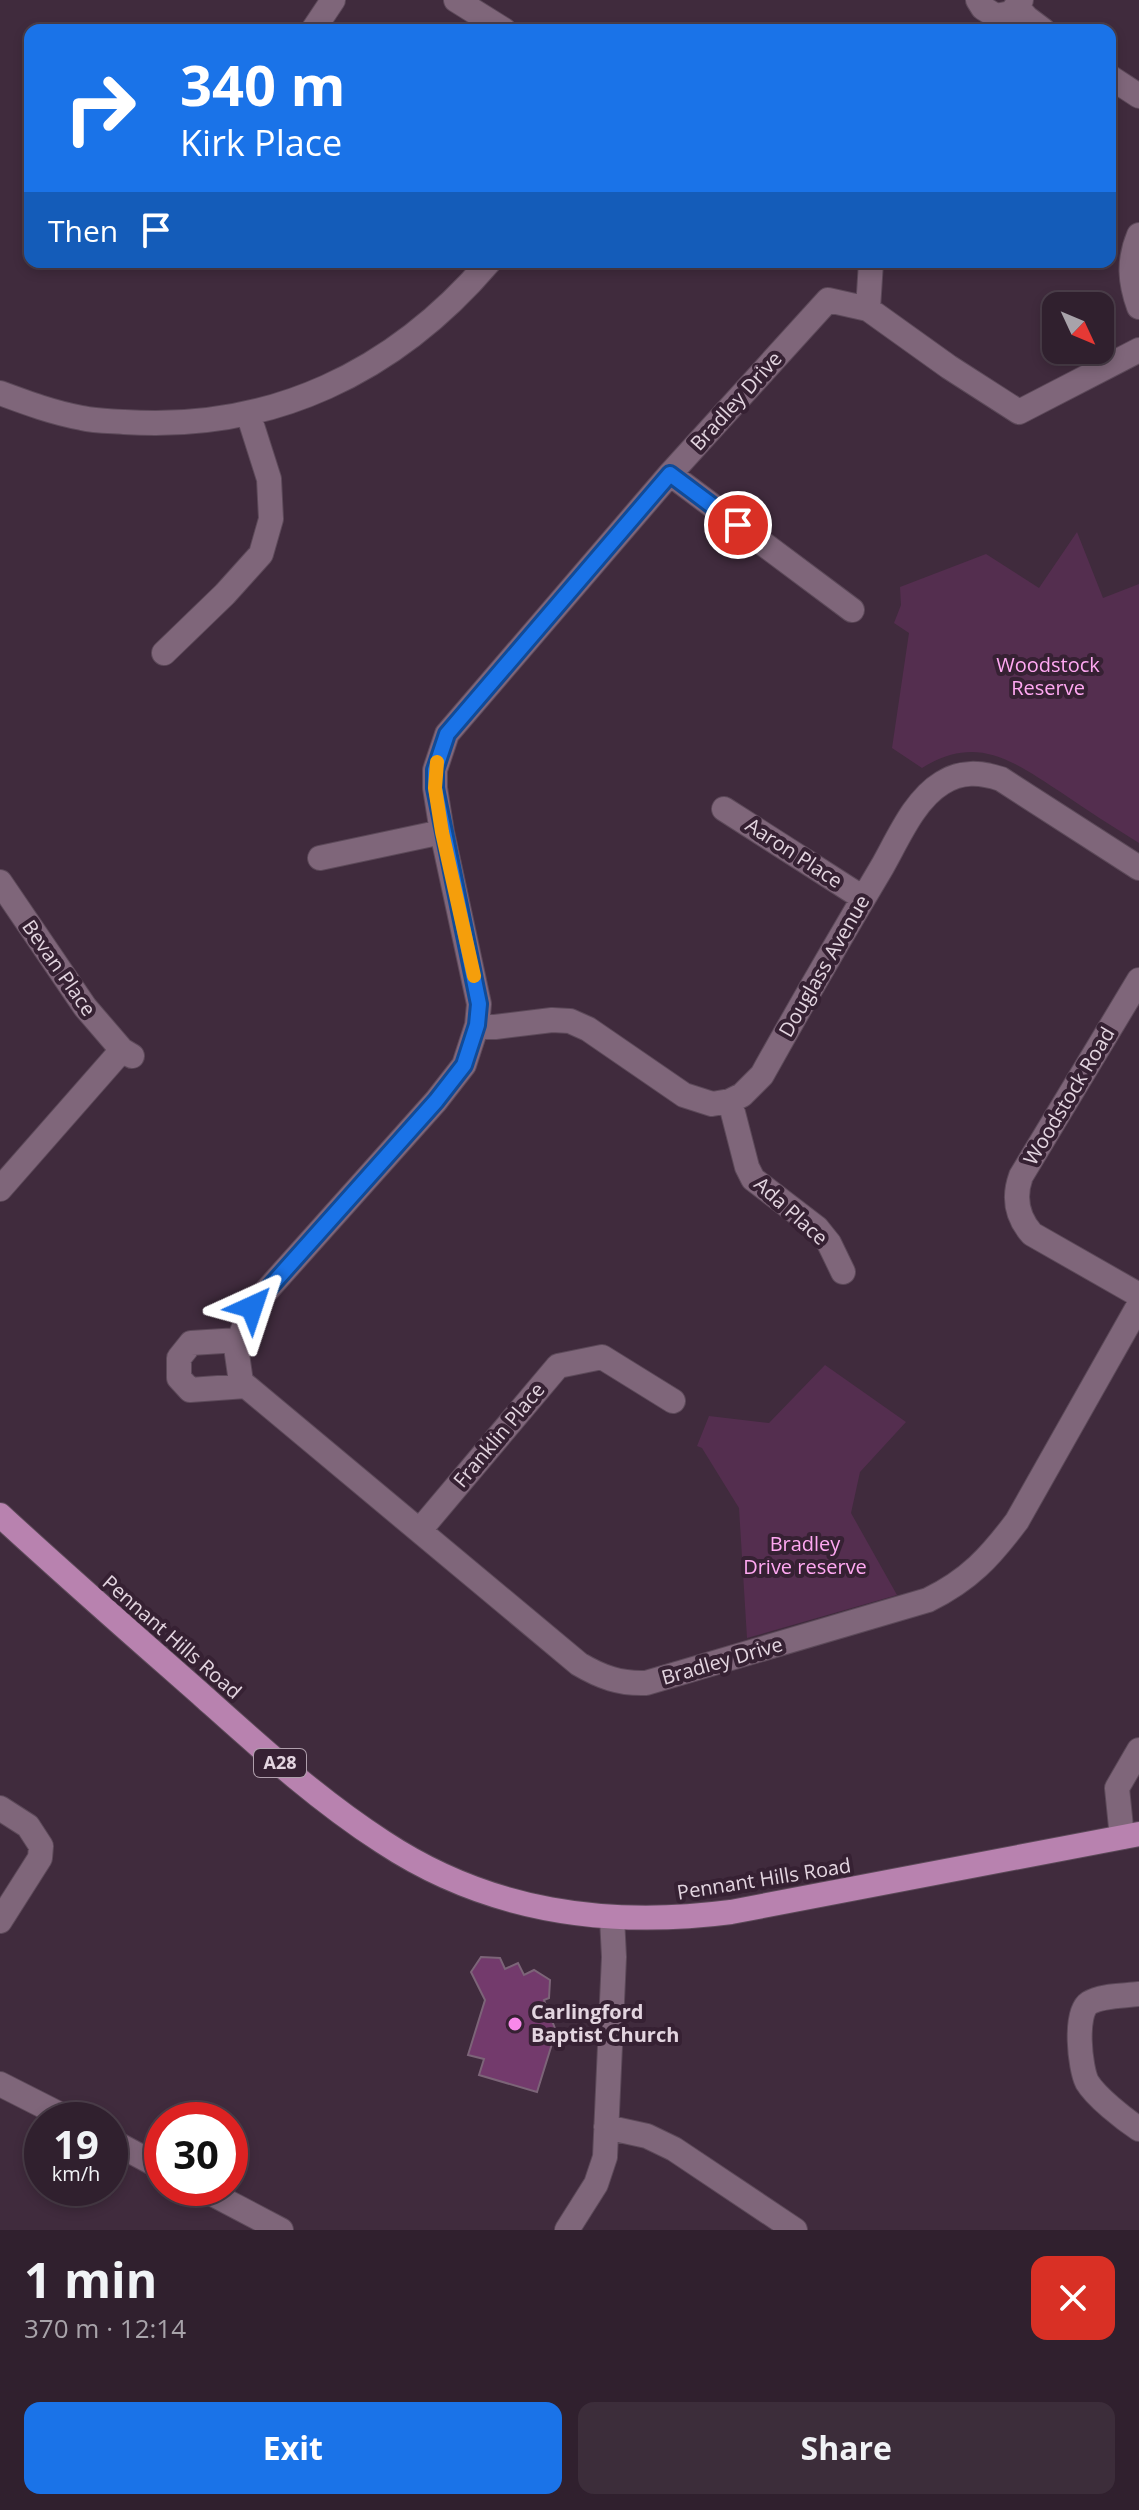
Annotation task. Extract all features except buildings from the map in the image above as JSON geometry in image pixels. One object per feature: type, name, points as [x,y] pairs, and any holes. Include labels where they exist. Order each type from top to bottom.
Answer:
[{"type":"highway","name":"Pennant Hills Road","points":[[0,1515],[248,1736],[343,1814],[384,1843],[435,1871],[501,1898],[580,1915],[662,1919],[731,1912],[1131,1836]]},
{"type":"street","points":[[317,24],[333,0]]},
{"type":"street","points":[[456,0],[494,24]]},
{"type":"street","points":[[978,0],[983,8],[996,16],[1011,13],[1019,4],[1027,18],[1035,24]]},
{"type":"street","points":[[1116,81],[1139,96]]},
{"type":"street","points":[[1139,235],[1130,271],[1139,307]]},
{"type":"street","points":[[0,393],[83,419],[187,422],[248,413],[294,400],[345,379],[387,355],[448,307],[484,268]]},
{"type":"street","points":[[868,309],[871,268]]},
{"type":"street","name":"Bradley Drive","points":[[1139,350],[1019,412],[868,309],[828,300],[670,474],[447,734],[435,770],[435,788],[479,1004],[477,1025],[464,1065],[436,1101],[252,1307],[236,1347],[241,1382],[579,1664],[604,1678],[646,1683],[928,1600],[969,1576],[1017,1521],[1139,1305]]},
{"type":"street","points":[[164,653],[261,554],[271,519],[269,479],[248,413]]},
{"type":"street","points":[[670,474],[852,610]]},
{"type":"street","name":"Douglass Avenue","points":[[730,1101],[742,1095],[762,1075],[925,796],[943,782],[963,774],[987,774],[1001,779],[1139,868]]},
{"type":"street","name":"Aaron Place","points":[[724,809],[863,898]]},
{"type":"street","points":[[320,858],[442,832]]},
{"type":"street","name":"Bevan Place","points":[[0,882],[85,1007],[127,1053],[0,1189]]},
{"type":"street","name":"Woodstock Road","points":[[1136,993],[1021,1176],[1016,1197],[1022,1220],[1032,1234],[1139,1295]]},
{"type":"street","points":[[477,1025],[495,1027],[552,1020],[570,1021],[588,1029],[684,1095],[712,1104],[730,1101]]},
{"type":"street","name":"Ada Place","points":[[730,1101],[753,1179],[817,1228],[829,1243],[843,1272]]},
{"type":"street","points":[[239,1340],[191,1343],[179,1358],[179,1378],[190,1390],[246,1386]]},
{"type":"street","name":"Franklin Place","points":[[420,1530],[558,1366],[602,1357],[673,1401]]},
{"type":"street","points":[[1131,1836],[1117,1788],[1139,1750]]},
{"type":"street","points":[[0,1808],[28,1826],[41,1846],[40,1858],[0,1921]]},
{"type":"street","points":[[567,2230],[596,2184],[603,2166],[614,1957],[612,1918]]},
{"type":"street","points":[[1139,1994],[1089,2003],[1079,2021],[1087,2081],[1115,2111],[1139,2129]]},
{"type":"street","points":[[0,2084],[36,2102]]},
{"type":"street","points":[[606,2127],[647,2136],[674,2149],[795,2230]]},
{"type":"street","points":[[235,2206],[281,2230]]},
{"type":"green space","name":"Woodstock Reserve","points":[[1077,532],[1103,598],[1139,584],[1139,843],[1011,762],[978,752],[961,753],[922,768],[892,748],[909,633],[894,623],[901,605],[900,587],[986,554],[1039,588]]},
{"type":"green space","name":"Bradley Drive reserve","points":[[825,1365],[906,1422],[860,1472],[851,1513],[897,1595],[747,1638],[739,1508],[702,1448],[697,1446],[709,1416],[769,1423]]},
{"type":"slow traffic","points":[[437,762],[435,788],[442,832],[474,976]]},
{"type":"place","name":"Carlingford Baptist Church","points":[[515,2024]]},
{"type":"route","points":[[252,1307],[436,1101],[464,1065],[477,1025],[479,1004],[435,788],[435,770],[447,734],[670,474],[738,525]]}]
